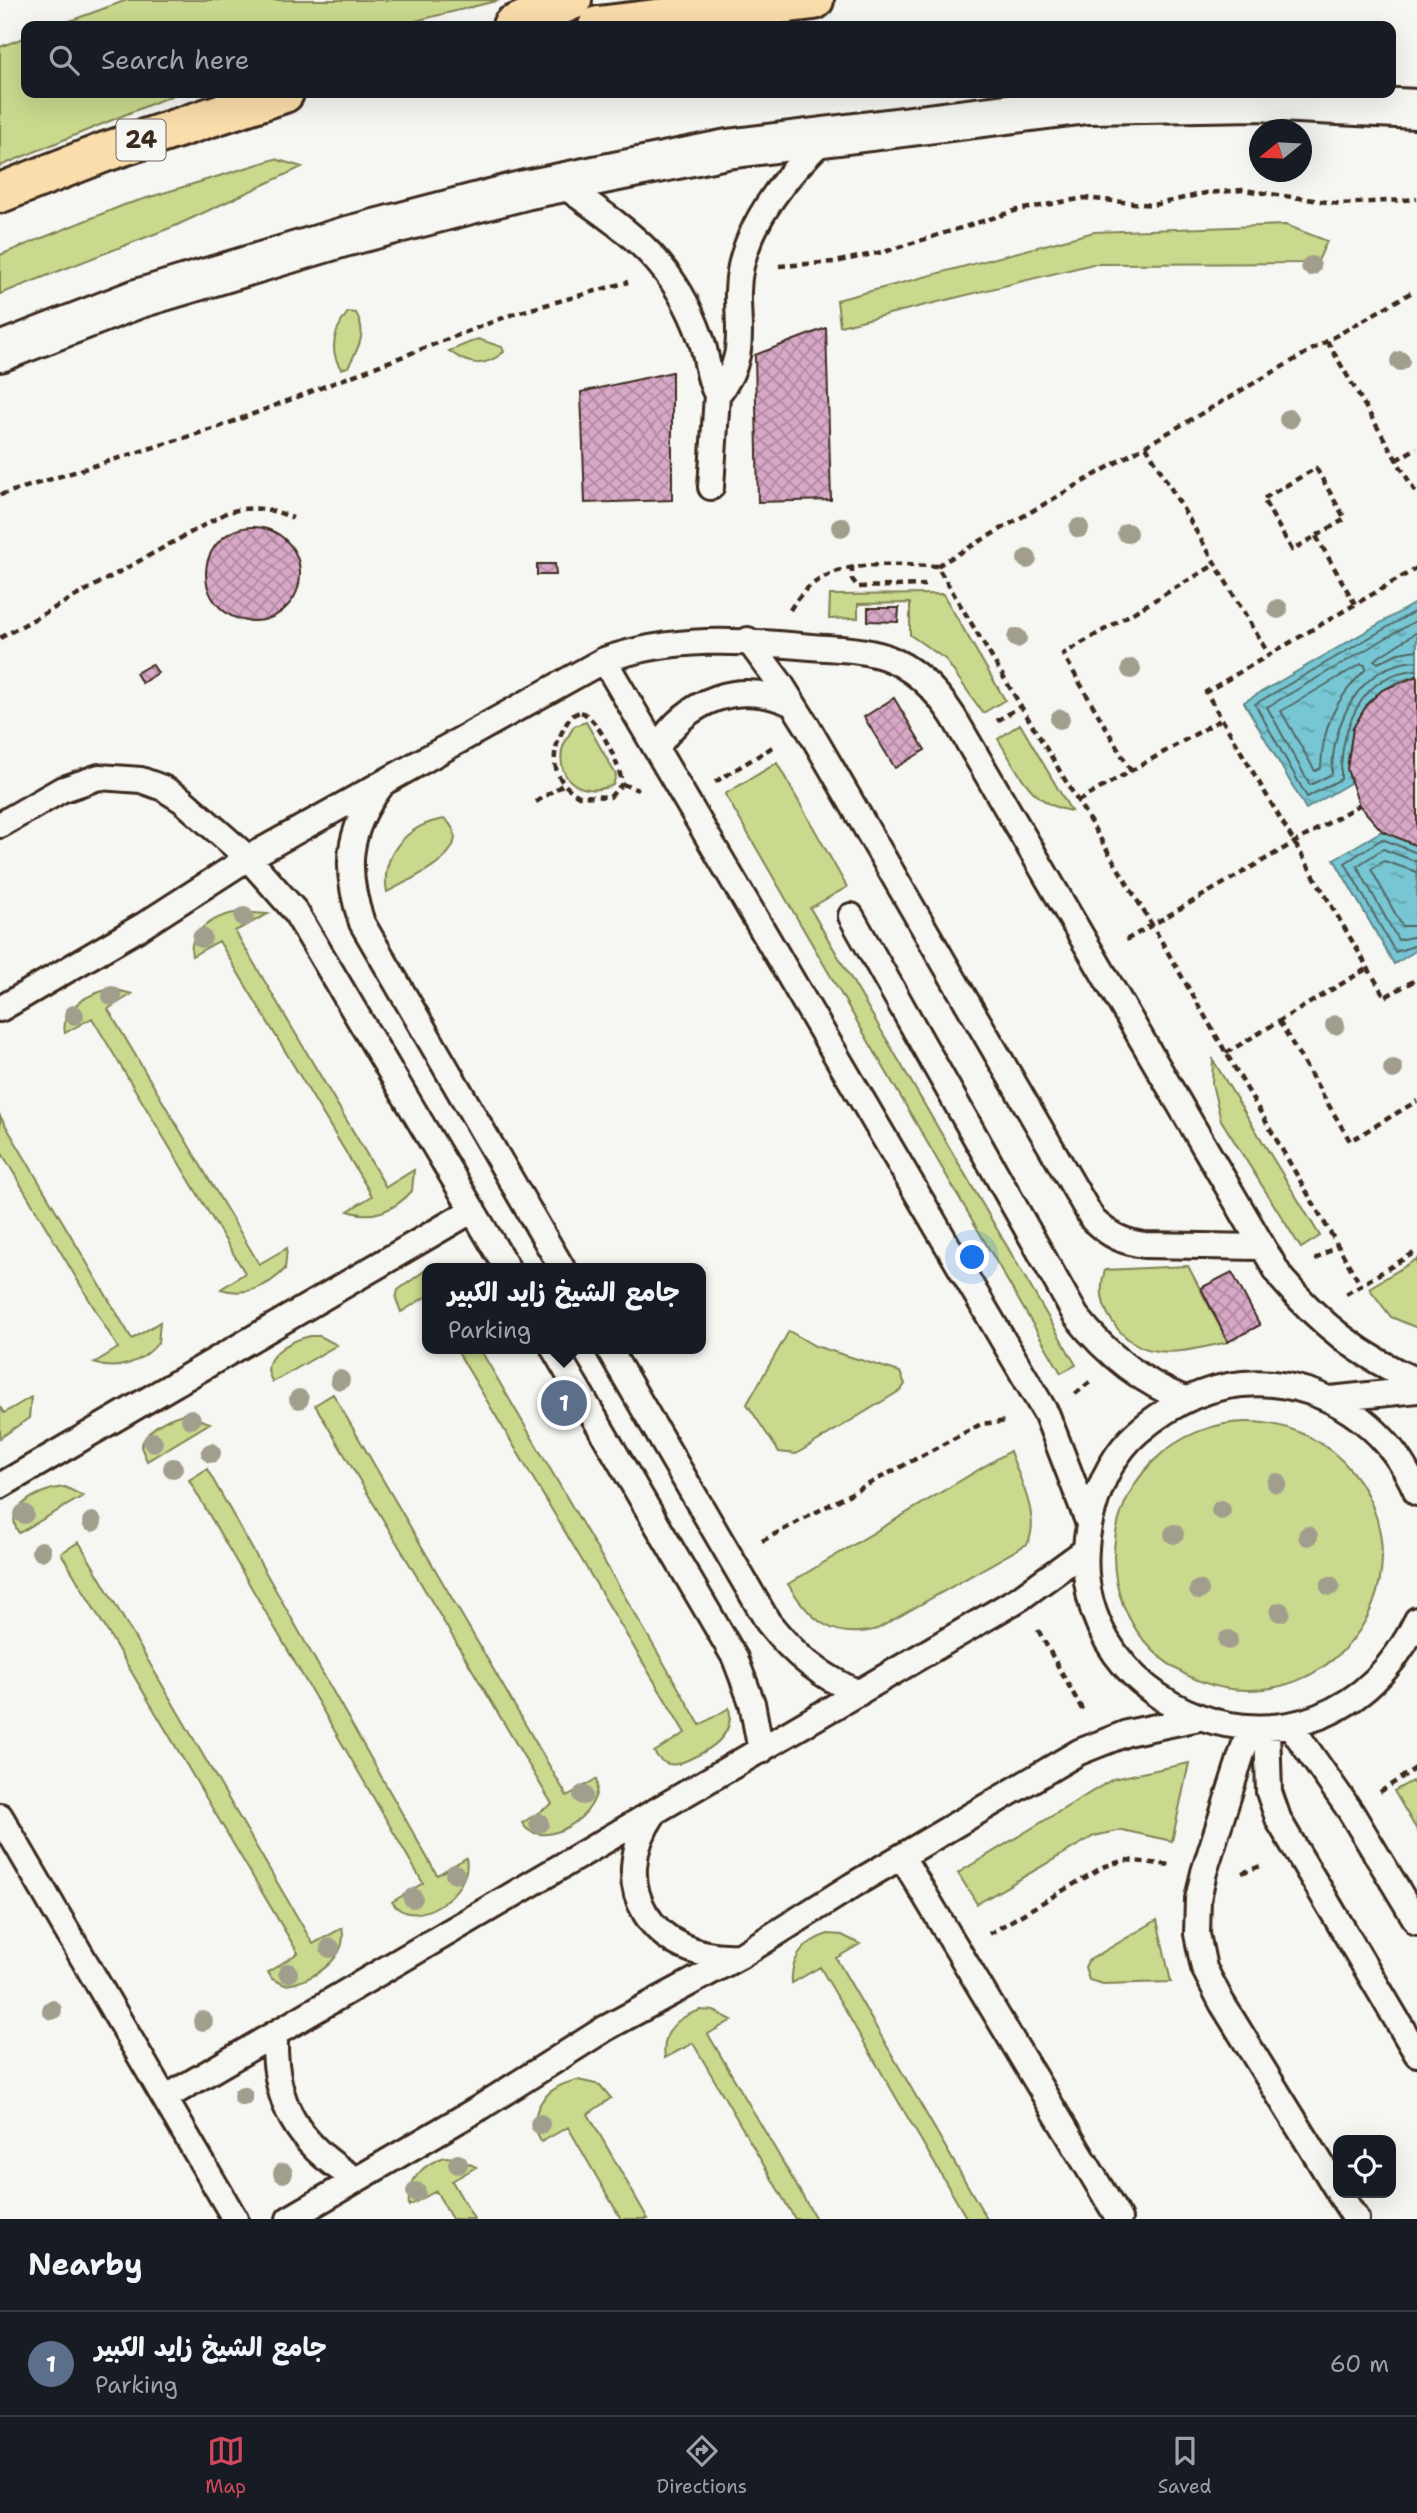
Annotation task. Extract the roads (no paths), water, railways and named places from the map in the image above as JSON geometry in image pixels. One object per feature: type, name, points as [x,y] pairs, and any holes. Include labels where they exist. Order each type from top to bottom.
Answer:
[{"type":"highway","points":[[524,21],[572,0]]},
{"type":"highway","points":[[640,21],[814,0]]},
{"type":"highway","name":"24","points":[[0,193],[105,152],[269,98]]},
{"type":"street","points":[[0,352],[150,295],[344,236],[560,183],[727,149],[828,134],[1087,104],[1257,101],[1417,109]]},
{"type":"lane","points":[[711,487],[718,395],[730,380],[740,352],[741,265],[753,232],[782,187],[804,158],[828,134]]},
{"type":"lane","points":[[560,183],[631,234],[670,273],[702,340],[710,383],[718,395]]},
{"type":"lane","points":[[748,640],[807,726],[1093,1220],[1108,1234],[1126,1242],[1144,1245],[1261,1247]]},
{"type":"lane","points":[[0,1009],[144,925],[248,858],[604,660],[658,644],[748,640],[864,652],[886,658],[925,680],[940,697],[1281,1278],[1312,1314],[1349,1345],[1389,1369],[1417,1381]]},
{"type":"lane","points":[[604,660],[1046,1415],[1089,1524]]},
{"type":"lane","points":[[657,748],[678,719],[708,700],[742,692],[777,697],[793,704]]},
{"type":"lane","points":[[0,825],[61,790],[99,777],[120,776],[142,780],[173,794],[248,858],[273,883],[315,940],[504,1263]]},
{"type":"lane","points":[[385,781],[366,805],[354,834],[349,864],[351,884],[362,923],[559,1263]]},
{"type":"lane","points":[[851,916],[1076,1316],[1098,1344],[1118,1360],[1150,1383],[1185,1399]]},
{"type":"lane","points":[[0,1486],[473,1210]]},
{"type":"lane","points":[[557,1354],[735,1658],[752,1703],[761,1751]]},
{"type":"lane","points":[[612,1354],[768,1622],[786,1645],[832,1681],[859,1693]]},
{"type":"lane","points":[[1199,1718],[1152,1692],[1116,1652],[1093,1603],[1086,1550],[1089,1524],[1097,1493],[1112,1463],[1132,1437],[1157,1415],[1185,1399],[1213,1388],[1242,1383],[1292,1387],[1330,1399],[1361,1417],[1387,1442],[1408,1472],[1417,1493]]},
{"type":"lane","points":[[1330,1399],[1417,1390]]},
{"type":"lane","points":[[165,2098],[1020,1598],[1086,1550]]},
{"type":"lane","points":[[289,2219],[354,2178],[481,2107],[606,2028],[740,1956],[1079,1752],[1126,1733],[1199,1718],[1269,1727],[1325,1716],[1357,1698],[1384,1674],[1405,1645],[1417,1620]]},
{"type":"lane","points":[[1269,1727],[1351,1812],[1417,1922]]},
{"type":"lane","points":[[1269,1727],[1269,1792],[1279,1821],[1417,2054]]},
{"type":"lane","points":[[1269,1727],[1205,1872],[1198,1899],[1197,1934],[1205,1968],[1222,2003],[1333,2182]]},
{"type":"lane","points":[[656,1810],[643,1829],[635,1851],[633,1874],[637,1896],[647,1917],[666,1938],[689,1951],[715,1958],[740,1956]]},
{"type":"lane","points":[[0,1816],[235,2219]]},
{"type":"lane","points":[[902,1857],[1119,2219]]},
{"type":"lane","points":[[275,2035],[277,2079],[293,2122],[320,2155],[354,2178]]},
{"type":"lane","points":[[1343,2198],[1356,2219]]},
{"type":"water","points":[[1417,602],[1417,676],[1400,681],[1372,701],[1354,731],[1348,766],[1350,783],[1306,809],[1244,702]]},
{"type":"water","points":[[1382,831],[1417,846],[1417,950],[1394,964],[1334,859]]},
{"type":"place","name":"جامع الشيخ زايد الكبير","points":[[564,1403]]}]
